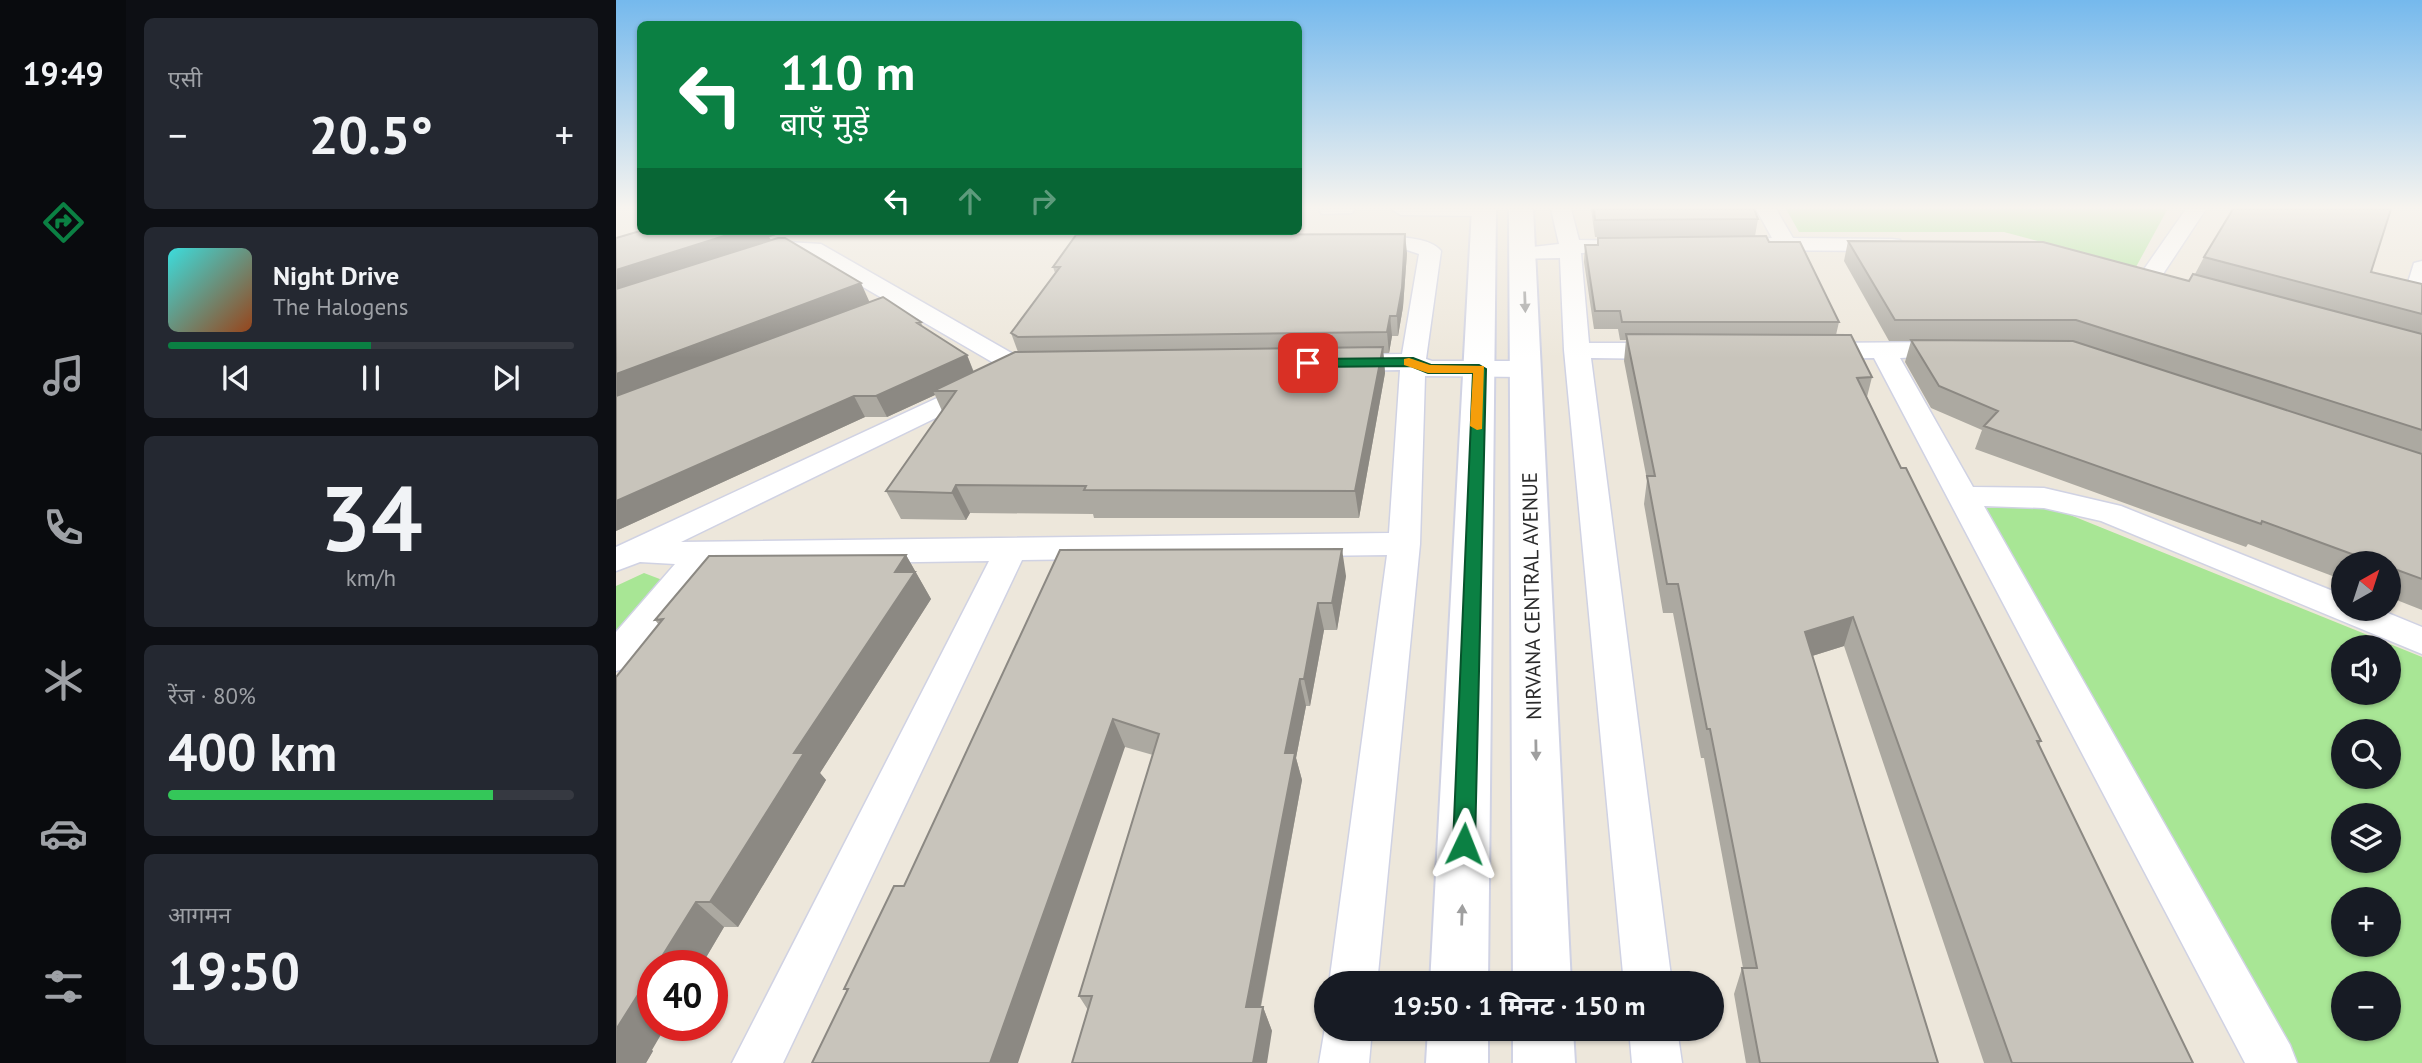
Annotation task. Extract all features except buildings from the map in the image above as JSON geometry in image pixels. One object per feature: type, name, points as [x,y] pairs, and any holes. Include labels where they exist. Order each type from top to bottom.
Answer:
[{"type":"street","points":[[738,263],[752,259]]},
{"type":"street","points":[[626,555],[1033,367],[904,301],[830,259]]},
{"type":"street","points":[[1355,971],[1404,544],[1413,362],[1429,259]]},
{"type":"street","points":[[1459,971],[1480,360],[1500,259]]},
{"type":"street","name":"NIRVANA CENTRAL AVENUE","points":[[1512,259],[1526,360],[1542,971]]},
{"type":"street","points":[[1571,259],[1577,351],[1647,971]]},
{"type":"street","points":[[2151,275],[2161,259]]},
{"type":"street","points":[[2128,269],[2177,282]]},
{"type":"street","points":[[879,311],[904,301]]},
{"type":"street","points":[[1786,351],[1976,350]]},
{"type":"street","points":[[1577,351],[1688,351]]},
{"type":"street","points":[[1883,351],[2272,1063]]},
{"type":"street","points":[[1318,363],[1413,362],[1428,369],[1480,360],[1526,360]]},
{"type":"street","points":[[1963,496],[2044,498],[2110,513],[2422,641]]},
{"type":"street","points":[[626,555],[1404,544]]},
{"type":"street","points":[[757,1063],[1011,549]]},
{"type":"street","points":[[616,657],[701,554]]},
{"type":"street","points":[[1344,1063],[1347,1041]]},
{"type":"street","points":[[1457,1063],[1458,1041]]},
{"type":"street","points":[[1543,1041],[1544,1063]]},
{"type":"street","points":[[1654,1041],[1657,1063]]},
{"type":"green space","points":[[2104,259],[2141,259],[2136,267]]},
{"type":"green space","points":[[2048,506],[2368,635],[2331,635],[2331,705],[2401,705],[2401,649],[2422,657],[2422,1063],[2284,1063],[1982,508]]},
{"type":"green space","points":[[644,573],[665,581],[616,637],[616,586]]},
{"type":"slow traffic","points":[[1409,362],[1428,369],[1479,369],[1477,426]]},
{"type":"route","points":[[1308,363],[1413,362],[1428,369],[1479,369],[1464,844]]}]
